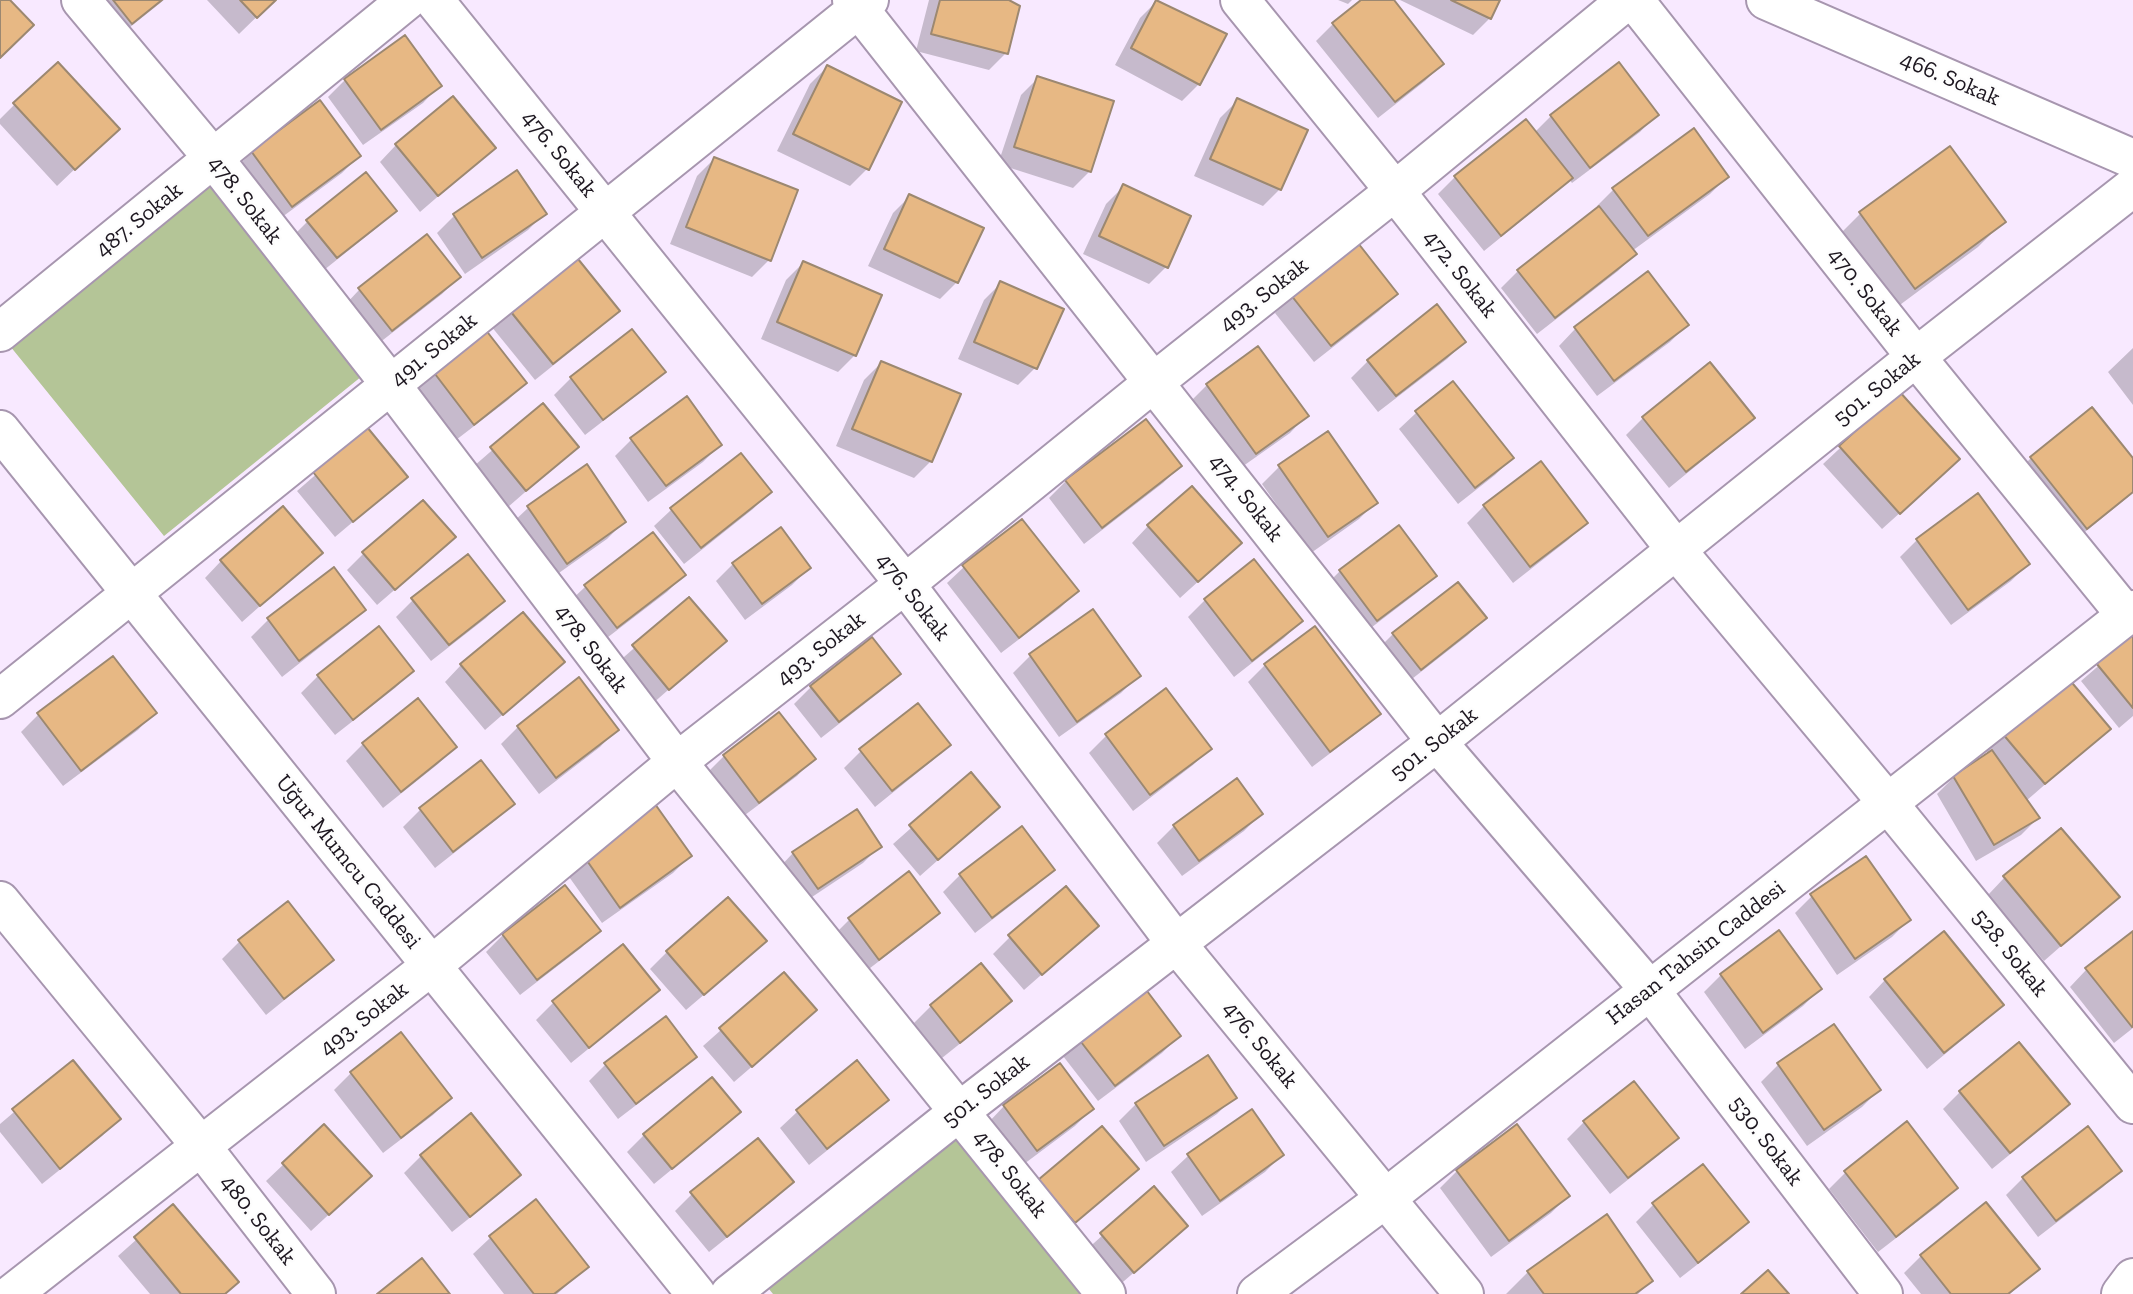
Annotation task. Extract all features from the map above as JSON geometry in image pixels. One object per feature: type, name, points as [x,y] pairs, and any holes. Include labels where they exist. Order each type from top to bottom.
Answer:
[{"type":"street","name":"478. Sokak","points":[[81,0],[214,159],[391,385],[677,762],[1106,1294]]},
{"type":"street","name":"487. Sokak","points":[[0,332],[407,0]]},
{"type":"street","name":"476. Sokak","points":[[434,0],[905,584],[1176,943],[1464,1294]]},
{"type":"street","name":"472. Sokak","points":[[1240,0],[1395,191],[1677,551],[1887,802]]},
{"type":"street","name":"493. Sokak","points":[[12,1294],[431,966],[677,762],[905,584],[1395,191],[1628,0]]},
{"type":"street","name":"470. Sokak","points":[[1634,0],[1916,357],[2130,612]]},
{"type":"street","name":"466. Sokak","points":[[1766,0],[2133,159]]},
{"type":"street","name":"491. Sokak","points":[[0,699],[391,385],[859,3]]},
{"type":"street","name":"474. Sokak","points":[[859,3],[1437,742],[1649,989]]},
{"type":"street","name":"501. Sokak","points":[[730,1294],[960,1111],[1437,742],[1916,357],[2133,187]]},
{"type":"street","name":"Uğur Mumcu Caddesi","points":[[0,430],[696,1294]]},
{"type":"street","name":"Hasan Tahsin Caddesi","points":[[1257,1294],[1386,1198],[2130,612]]},
{"type":"street","name":"528. Sokak","points":[[1887,802],[2133,1104]]},
{"type":"street","name":"480. Sokak","points":[[0,901],[201,1146],[316,1294]]},
{"type":"street","name":"530. Sokak","points":[[1649,989],[1883,1294]]},
{"type":"street","points":[[2121,1294],[2133,1278]]},
{"type":"green space","points":[[214,182],[367,372],[164,536],[10,346]]},
{"type":"green space","points":[[961,1130],[1091,1294],[773,1294],[765,1284]]},
{"type":"building","points":[[0,0],[10,0],[34,25],[0,58]]},
{"type":"building","points":[[113,0],[162,0],[132,24]]},
{"type":"building","points":[[240,0],[276,0],[257,18]]},
{"type":"building","points":[[940,0],[1009,0],[1020,6],[1008,54],[931,34]]},
{"type":"building","points":[[1156,0],[1227,34],[1200,85],[1131,48]]},
{"type":"building","points":[[1361,0],[1394,0],[1444,64],[1395,102],[1332,23]]},
{"type":"building","points":[[1451,0],[1500,0],[1491,19]]},
{"type":"building","points":[[405,35],[442,86],[381,130],[344,79]]},
{"type":"building","points":[[58,62],[120,129],[75,170],[13,103]]},
{"type":"building","points":[[1619,62],[1659,115],[1590,168],[1550,115]]},
{"type":"building","points":[[827,65],[902,102],[869,170],[793,134]]},
{"type":"building","points":[[1037,76],[1114,101],[1091,172],[1014,147]]},
{"type":"building","points":[[453,96],[496,148],[438,196],[395,144]]},
{"type":"building","points":[[1237,98],[1308,130],[1281,190],[1210,159]]},
{"type":"building","points":[[320,100],[361,156],[292,207],[251,151]]},
{"type":"building","points":[[1526,119],[1573,178],[1501,236],[1454,176]]},
{"type":"building","points":[[1694,128],[1729,177],[1648,236],[1612,188]]},
{"type":"building","points":[[1950,146],[2006,222],[1915,289],[1859,212]]},
{"type":"building","points":[[714,157],[798,190],[771,261],[686,227]]},
{"type":"building","points":[[517,170],[547,214],[482,258],[453,214]]},
{"type":"building","points":[[366,172],[397,211],[337,258],[306,220]]},
{"type":"building","points":[[1123,184],[1191,216],[1168,268],[1099,236]]},
{"type":"building","points":[[909,194],[984,228],[958,283],[884,249]]},
{"type":"building","points":[[1599,206],[1637,254],[1555,318],[1517,270]]},
{"type":"building","points":[[427,234],[461,277],[392,331],[358,288]]},
{"type":"building","points":[[1358,243],[1398,294],[1331,346],[1291,295]]},
{"type":"building","points":[[574,254],[620,311],[553,364],[507,307]]},
{"type":"building","points":[[803,261],[882,295],[856,356],[777,322]]},
{"type":"building","points":[[1648,271],[1689,325],[1614,381],[1574,327]]},
{"type":"building","points":[[1000,281],[1064,309],[1037,369],[974,342]]},
{"type":"building","points":[[1437,304],[1466,342],[1396,396],[1367,360]]},
{"type":"building","points":[[485,329],[527,383],[474,425],[432,370]]},
{"type":"building","points":[[632,329],[666,372],[603,420],[570,377]]},
{"type":"building","points":[[1258,346],[1309,416],[1256,454],[1206,384]]},
{"type":"building","points":[[881,361],[961,394],[932,462],[852,429]]},
{"type":"building","points":[[1710,362],[1755,418],[1686,472],[1642,417]]},
{"type":"building","points":[[1453,381],[1514,458],[1475,488],[1415,411]]},
{"type":"building","points":[[1899,391],[1960,459],[1900,514],[1839,446]]},
{"type":"building","points":[[687,396],[722,445],[666,486],[630,438]]},
{"type":"building","points":[[543,403],[579,447],[526,491],[490,447]]},
{"type":"building","points":[[2092,407],[2133,458],[2133,492],[2087,529],[2030,457]]},
{"type":"building","points":[[1146,419],[1182,466],[1102,528],[1065,480]]},
{"type":"building","points":[[367,427],[408,477],[353,522],[313,472]]},
{"type":"building","points":[[1328,431],[1378,503],[1328,537],[1278,465]]},
{"type":"building","points":[[741,453],[772,492],[701,548],[670,508]]},
{"type":"building","points":[[1541,461],[1588,523],[1530,567],[1483,505]]},
{"type":"building","points":[[587,464],[626,522],[567,564],[527,506]]},
{"type":"building","points":[[1192,486],[1242,543],[1198,582],[1147,525]]},
{"type":"building","points":[[1978,493],[2030,564],[1968,610],[1916,539]]},
{"type":"building","points":[[423,500],[456,537],[395,590],[362,552]]},
{"type":"building","points":[[283,506],[323,553],[260,606],[220,560]]},
{"type":"building","points":[[1022,519],[1079,591],[1019,638],[962,565]]},
{"type":"building","points":[[1399,525],[1437,576],[1377,621],[1339,570]]},
{"type":"building","points":[[781,527],[811,568],[762,604],[732,563]]},
{"type":"building","points":[[653,532],[686,575],[617,628],[584,585]]},
{"type":"building","points":[[468,554],[505,601],[449,645],[411,598]]},
{"type":"building","points":[[1254,559],[1303,621],[1252,661],[1204,599]]},
{"type":"building","points":[[334,567],[366,610],[299,661],[267,618]]},
{"type":"building","points":[[1458,582],[1487,618],[1421,670],[1392,633]]},
{"type":"building","points":[[689,597],[727,641],[669,690],[632,645]]},
{"type":"building","points":[[1093,609],[1141,676],[1077,722],[1029,654]]},
{"type":"building","points":[[523,612],[565,662],[503,715],[460,664]]},
{"type":"building","points":[[379,626],[414,671],[353,720],[317,675]]},
{"type":"building","points":[[1315,626],[1381,714],[1330,752],[1264,664]]},
{"type":"building","points":[[2133,634],[2133,708],[2096,663]]},
{"type":"building","points":[[872,637],[901,674],[839,722],[810,686]]},
{"type":"building","points":[[113,656],[157,713],[81,771],[37,713]]},
{"type":"building","points":[[579,677],[619,730],[556,778],[517,726]]},
{"type":"building","points":[[2068,678],[2111,729],[2045,784],[2002,733]]},
{"type":"building","points":[[1166,688],[1212,749],[1150,795],[1105,734]]},
{"type":"building","points":[[418,698],[457,747],[401,792],[362,743]]},
{"type":"building","points":[[918,703],[951,745],[892,791],[859,749]]},
{"type":"building","points":[[779,712],[816,759],[759,803],[723,755]]},
{"type":"building","points":[[1992,750],[2040,818],[1994,845],[1953,776]]},
{"type":"building","points":[[481,760],[515,804],[453,852],[419,808]]},
{"type":"building","points":[[971,772],[1000,807],[938,860],[909,825]]},
{"type":"building","points":[[1237,778],[1263,814],[1199,861],[1173,825]]},
{"type":"building","points":[[655,804],[692,856],[620,908],[583,855]]},
{"type":"building","points":[[857,809],[882,847],[818,889],[792,852]]},
{"type":"building","points":[[1022,826],[1055,870],[992,918],[959,874]]},
{"type":"building","points":[[2061,828],[2120,897],[2061,946],[2003,876]]},
{"type":"building","points":[[1866,856],[1911,920],[1855,959],[1810,894]]},
{"type":"building","points":[[909,871],[940,913],[879,960],[848,918]]},
{"type":"building","points":[[565,885],[601,931],[537,980],[502,934]]},
{"type":"building","points":[[1066,886],[1099,926],[1042,975],[1008,935]]},
{"type":"building","points":[[728,897],[767,941],[704,995],[666,951]]},
{"type":"building","points":[[288,901],[334,960],[284,999],[238,940]]},
{"type":"building","points":[[1779,930],[1822,989],[1763,1033],[1720,974]]},
{"type":"building","points":[[1944,931],[2004,1005],[1944,1053],[1884,979]]},
{"type":"building","points":[[2133,931],[2133,1026],[2132,1027],[2085,968]]},
{"type":"building","points":[[623,944],[660,990],[589,1048],[552,1001]]},
{"type":"building","points":[[981,963],[1012,1001],[960,1043],[930,1005]]},
{"type":"building","points":[[784,972],[817,1010],[752,1067],[719,1028]]},
{"type":"building","points":[[1144,987],[1181,1036],[1115,1086],[1078,1038]]},
{"type":"building","points":[[666,1016],[697,1057],[636,1104],[604,1063]]},
{"type":"building","points":[[1834,1024],[1881,1090],[1824,1130],[1777,1063]]},
{"type":"building","points":[[401,1032],[452,1098],[401,1138],[350,1072]]},
{"type":"building","points":[[2019,1042],[2070,1104],[2010,1153],[1959,1091]]},
{"type":"building","points":[[1208,1055],[1237,1098],[1164,1146],[1135,1103]]},
{"type":"building","points":[[73,1060],[121,1119],[60,1169],[12,1109]]},
{"type":"building","points":[[857,1060],[889,1100],[827,1149],[796,1110]]},
{"type":"building","points":[[1060,1063],[1094,1109],[1037,1151],[1003,1105]]},
{"type":"building","points":[[712,1077],[741,1112],[672,1169],[643,1134]]},
{"type":"building","points":[[1634,1081],[1679,1138],[1628,1178],[1583,1121]]},
{"type":"building","points":[[1252,1109],[1284,1155],[1220,1201],[1187,1154]]},
{"type":"building","points":[[471,1113],[521,1175],[470,1217],[420,1155]]},
{"type":"building","points":[[1907,1121],[1958,1188],[1896,1237],[1844,1171]]},
{"type":"building","points":[[324,1124],[372,1176],[329,1215],[282,1163]]},
{"type":"building","points":[[1517,1124],[1570,1196],[1509,1241],[1456,1170]]},
{"type":"building","points":[[1102,1126],[1139,1169],[1075,1223],[1038,1180]]},
{"type":"building","points":[[2088,1126],[2122,1171],[2056,1221],[2022,1177]]},
{"type":"building","points":[[758,1138],[794,1182],[727,1237],[690,1192]]},
{"type":"building","points":[[1703,1164],[1749,1222],[1698,1263],[1652,1203]]},
{"type":"building","points":[[1154,1186],[1188,1226],[1134,1273],[1100,1233]]},
{"type":"building","points":[[536,1199],[589,1267],[554,1294],[534,1294],[489,1236]]},
{"type":"building","points":[[1986,1202],[2040,1269],[2008,1294],[1951,1294],[1920,1255]]},
{"type":"building","points":[[173,1204],[239,1282],[225,1294],[181,1294],[134,1237]]},
{"type":"building","points":[[1607,1214],[1653,1281],[1635,1294],[1544,1294],[1527,1271]]},
{"type":"building","points":[[422,1258],[450,1294],[377,1294]]},
{"type":"building","points":[[1768,1270],[1789,1294],[1741,1294]]}]
